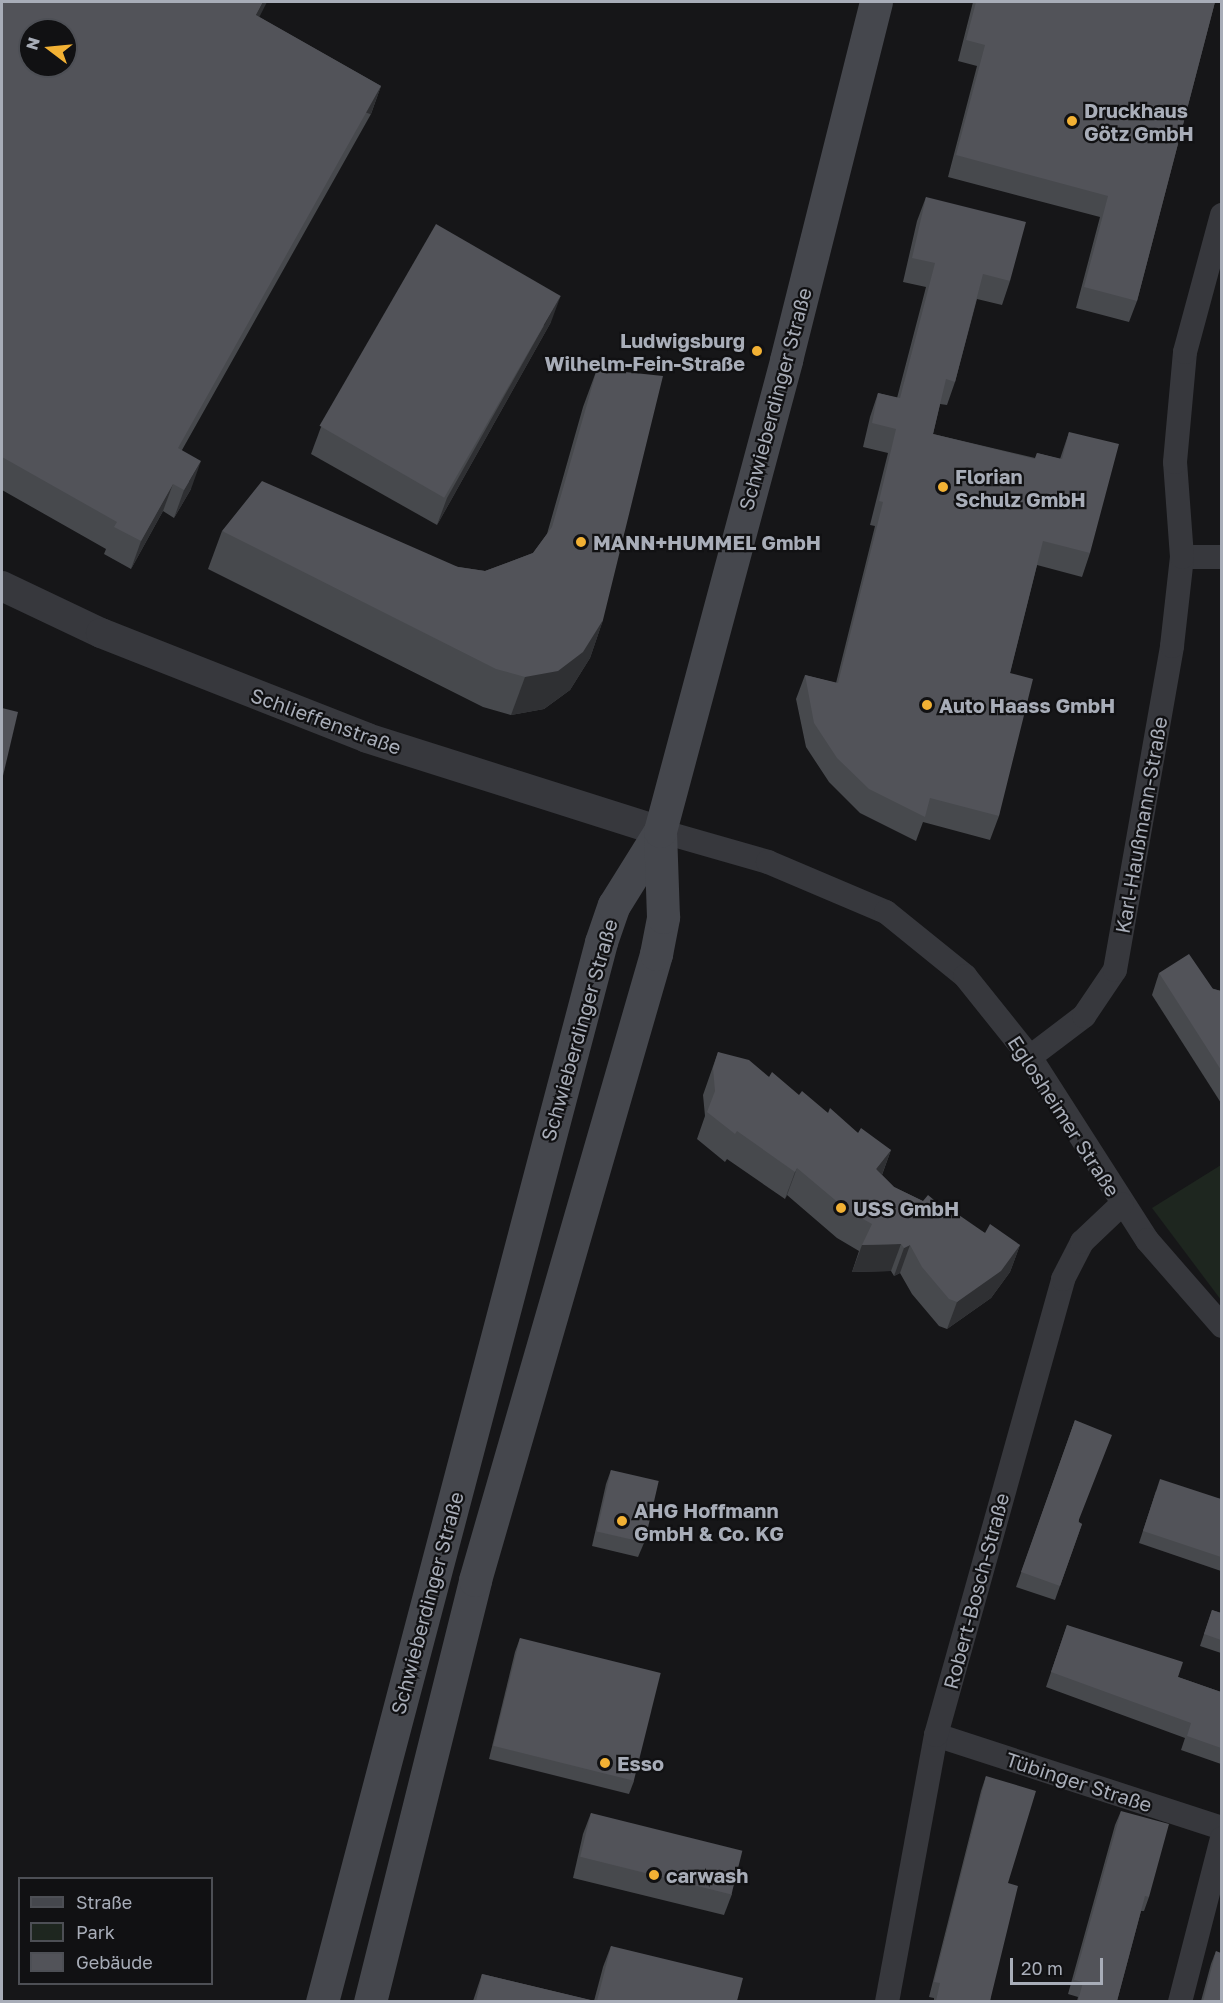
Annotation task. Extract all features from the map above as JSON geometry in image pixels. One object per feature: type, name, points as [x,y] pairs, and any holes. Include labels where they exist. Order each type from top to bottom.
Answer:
[{"type":"main road","name":"Schwieberdinger Straße","points":[[322,2001],[531,1204],[611,914],[660,831],[766,437],[876,2]]},
{"type":"main road","name":"Schwieberdinger Straße","points":[[370,2001],[474,1580],[656,954],[663,917],[660,831]]},
{"type":"main road","points":[[531,1204],[579,1216]]},
{"type":"street","name":"Karl-Haußmann-Straße","points":[[1029,1057],[1084,1016],[1115,970],[1172,646],[1182,557],[1175,462],[1185,351],[1221,215]]},
{"type":"street","points":[[1182,557],[1221,557]]},
{"type":"street","name":"Schlieffenstraße","points":[[2,586],[101,633],[367,738],[660,831]]},
{"type":"street","name":"Eglosheimer Straße","points":[[660,831],[768,862],[886,912],[965,976],[1029,1057],[1122,1204],[1221,1326]]},
{"type":"street","name":"Robert-Bosch-Straße","points":[[887,2001],[936,1735],[1063,1279],[1082,1242],[1122,1204]]},
{"type":"street","name":"Tübinger Straße","points":[[936,1735],[1221,1828]]},
{"type":"street","points":[[1180,2001],[1221,1838]]},
{"type":"green space","points":[[1221,1165],[1221,1300],[1152,1208]]},
{"type":"building","points":[[2,2],[263,2],[256,15],[381,86],[178,448],[201,461],[184,490],[173,484],[141,541],[114,527],[117,522],[2,457]]},
{"type":"building","name":"Druckhaus Götz GmbH","points":[[976,2],[1215,2],[1137,301],[1084,287],[1108,196],[956,155],[985,45],[966,40]]},
{"type":"building","points":[[926,197],[1026,222],[1010,281],[983,274],[955,382],[946,379],[933,434],[1035,459],[1037,453],[1062,459],[1069,432],[1119,444],[1090,553],[1043,541],[1010,673],[1033,679],[999,816],[930,798],[925,817],[869,789],[837,758],[814,723],[805,675],[838,683],[883,502],[879,501],[896,429],[872,423],[878,393],[900,398],[935,263],[912,258]]},
{"type":"building","points":[[436,224],[561,296],[444,498],[320,426]]},
{"type":"building","name":"MANN+HUMMEL GmbH","points":[[597,369],[663,376],[603,620],[583,652],[558,671],[525,677],[496,669],[222,531],[262,481],[458,567],[485,571],[533,553],[552,527]]},
{"type":"building","points":[[2,708],[18,712],[2,780]]},
{"type":"building","points":[[1189,954],[1213,989],[1221,991],[1221,1070],[1159,973]]},
{"type":"building","points":[[718,1052],[749,1060],[769,1077],[772,1072],[799,1095],[802,1091],[828,1113],[830,1108],[858,1133],[861,1128],[891,1150],[876,1169],[894,1187],[923,1201],[928,1195],[953,1216],[956,1213],[985,1233],[990,1224],[1020,1245],[1001,1271],[957,1302],[949,1299],[922,1267],[910,1245],[904,1248],[901,1244],[862,1245],[872,1224],[847,1210],[797,1168],[795,1172],[737,1131],[735,1134],[707,1112],[715,1091],[713,1068]]},
{"type":"building","points":[[1075,1420],[1112,1435],[1078,1522],[1082,1524],[1060,1586],[1021,1572]]},
{"type":"building","name":"AHG Hoffmann GmbH & Co. KG","points":[[611,1470],[659,1481],[645,1542],[597,1531]]},
{"type":"building","points":[[1160,1479],[1221,1499],[1221,1557],[1143,1531]]},
{"type":"building","points":[[1212,1610],[1221,1613],[1221,1640],[1204,1634]]},
{"type":"building","points":[[1067,1625],[1183,1662],[1178,1677],[1221,1692],[1221,1748],[1187,1736],[1191,1723],[1051,1672]]},
{"type":"building","points":[[520,1638],[661,1673],[634,1781],[493,1746]]},
{"type":"building","points":[[986,1776],[1036,1791],[1008,1883],[1018,1886],[990,2001],[936,2001],[940,1983],[934,1982]]},
{"type":"building","points":[[1121,1811],[1169,1824],[1149,1897],[1145,1896],[1117,2001],[1078,2001],[1083,1982],[1074,1980]]},
{"type":"building","points":[[591,1813],[742,1851],[731,1894],[580,1857]]},
{"type":"building","points":[[611,1946],[743,1978],[737,2001],[597,2001]]},
{"type":"building","points":[[1216,1951],[1221,1953],[1221,2001],[1203,2001]]},
{"type":"building","points":[[482,1974],[595,2001],[476,2001]]},
{"type":"place","name":"Druckhaus Götz GmbH","points":[[1072,121]]},
{"type":"place","name":"Ludwigsburg Wilhelm-Fein-Straße","points":[[757,351]]},
{"type":"place","name":"Florian Schulz GmbH","points":[[943,487]]},
{"type":"place","name":"MANN+HUMMEL GmbH","points":[[581,542]]},
{"type":"place","name":"Auto Haass GmbH","points":[[927,705]]},
{"type":"place","name":"USS GmbH","points":[[841,1208]]},
{"type":"place","name":"AHG Hoffmann GmbH & Co. KG","points":[[622,1521]]},
{"type":"place","name":"Esso","points":[[605,1763]]},
{"type":"place","name":"carwash","points":[[654,1875]]}]
